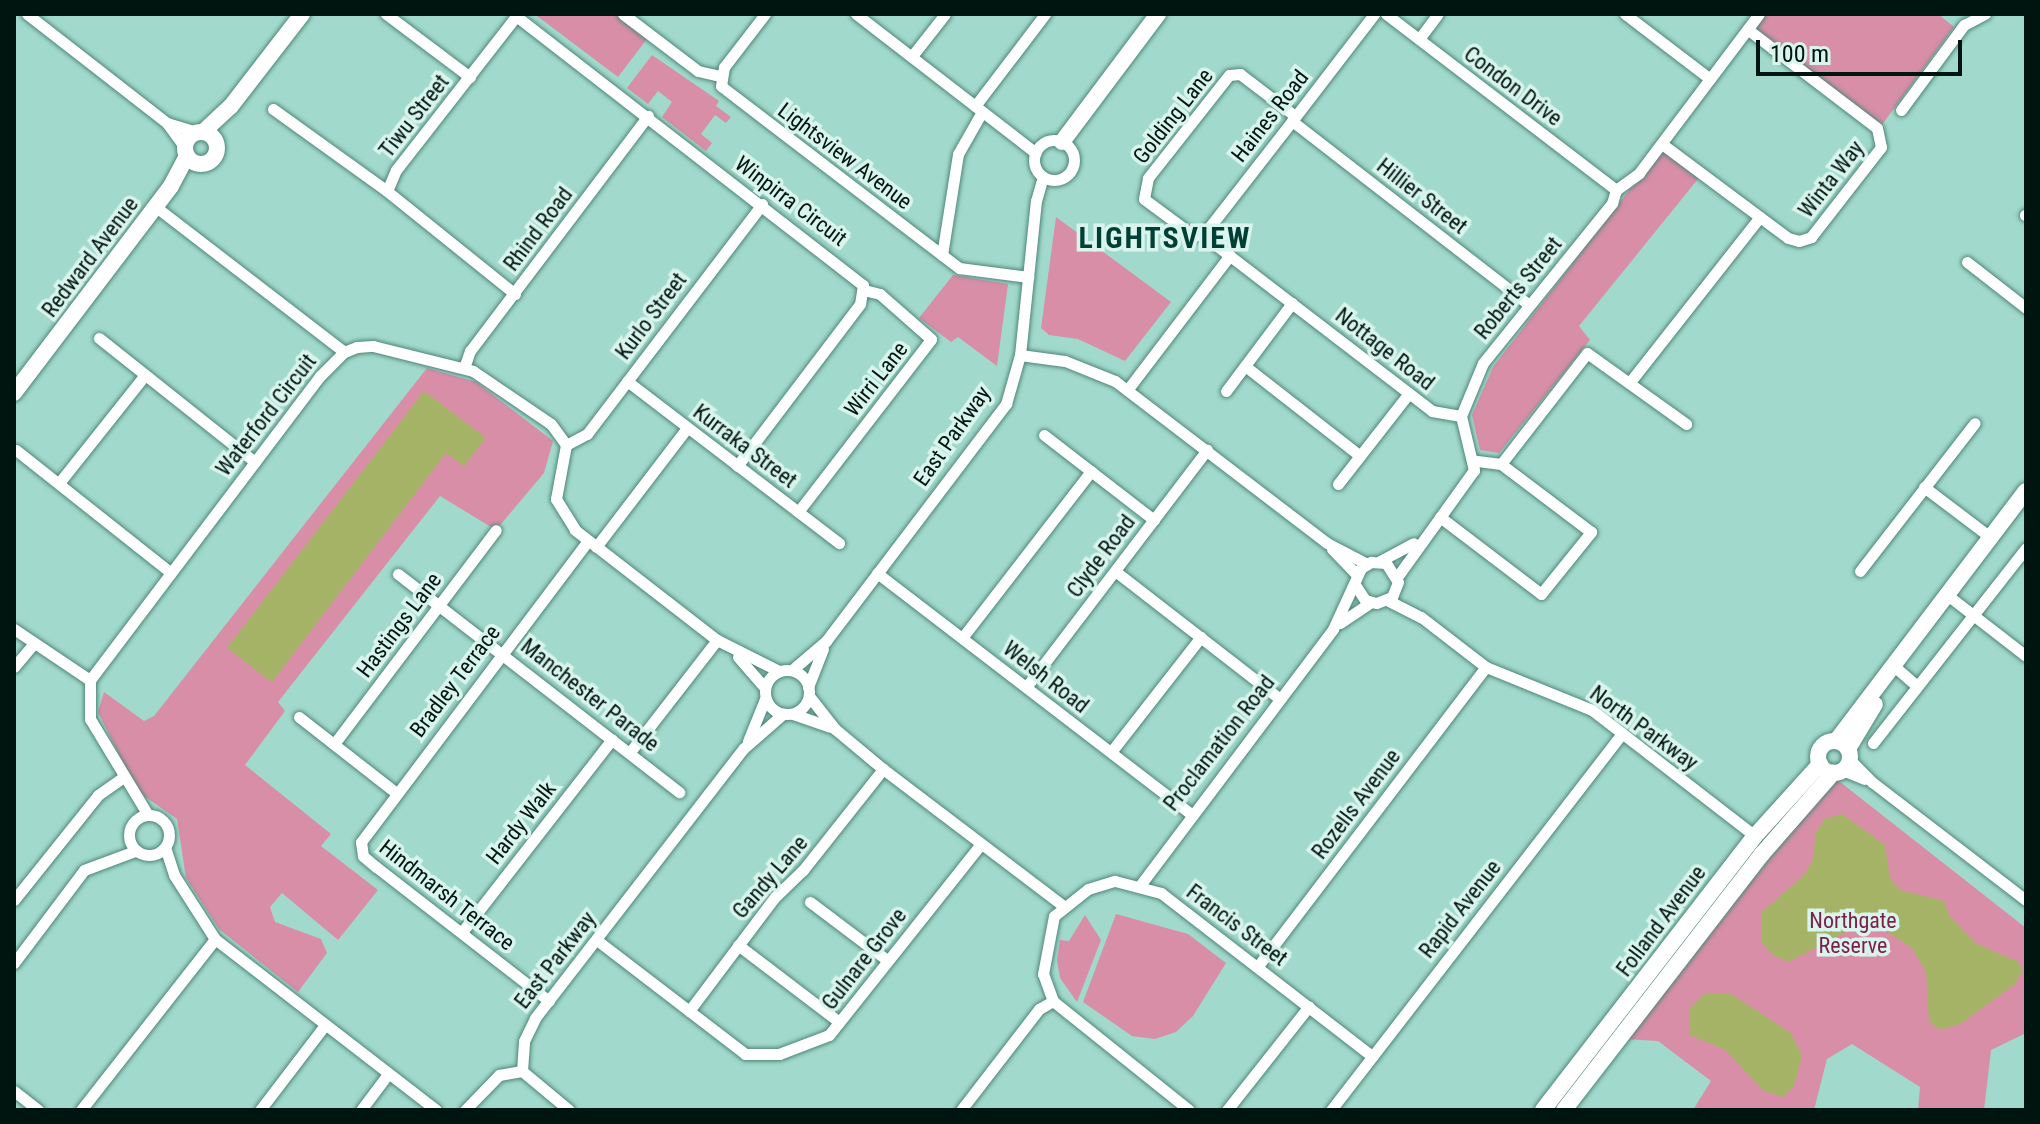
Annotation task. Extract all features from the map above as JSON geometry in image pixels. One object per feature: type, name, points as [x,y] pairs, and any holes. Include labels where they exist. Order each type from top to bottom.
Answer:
[{"type":"street","points":[[27,14],[167,123],[191,156],[214,158],[206,136]]},
{"type":"street","points":[[191,156],[302,14]]},
{"type":"street","points":[[386,14],[470,77]]},
{"type":"street","points":[[623,14],[698,71],[719,76],[765,14]]},
{"type":"street","points":[[856,14],[1036,153]]},
{"type":"street","points":[[912,56],[945,14]]},
{"type":"street","points":[[942,255],[958,154],[978,109],[1045,14]]},
{"type":"street","points":[[1062,142],[1158,14]]},
{"type":"street","name":"Haines Road","points":[[1194,236],[1208,229],[1374,14]]},
{"type":"street","name":"Condon Drive","points":[[1386,14],[1616,190]]},
{"type":"street","points":[[1419,39],[1438,14]]},
{"type":"street","points":[[1625,14],[1710,79]]},
{"type":"street","name":"Roberts Street","points":[[1461,416],[1483,363],[1612,203],[1616,190],[1662,144],[1759,14]]},
{"type":"street","points":[[1901,110],[1964,25],[1985,14]]},
{"type":"street","name":"Tiwu Street","points":[[515,294],[387,191],[396,170],[517,15]]},
{"type":"street","name":"Winpirra Circuit","points":[[517,15],[856,276],[864,290]]},
{"type":"street","name":"Winta Way","points":[[1662,144],[1788,238],[1807,239],[1882,140],[1877,128],[1847,103],[1747,29]]},
{"type":"street","name":"Golding Lane","points":[[1194,236],[1144,199],[1148,178],[1229,75],[1240,74],[1294,118]]},
{"type":"street","name":"Lightsview Avenue","points":[[719,76],[728,93],[959,268],[1028,277]]},
{"type":"street","points":[[273,109],[387,191]]},
{"type":"street","name":"Rhind Road","points":[[464,368],[470,351],[648,116]]},
{"type":"street","name":"Hillier Street","points":[[1294,118],[1528,304]]},
{"type":"street","points":[[167,123],[206,136]]},
{"type":"street","points":[[1047,142],[1062,142],[1073,153],[1072,169],[1059,180],[1043,177],[1036,166],[1036,153],[1047,142]]},
{"type":"street","name":"Redward Avenue","points":[[14,393],[156,207],[191,156]]},
{"type":"street","name":"East Parkway","points":[[792,670],[826,641],[996,420],[1020,355],[1043,177]]},
{"type":"street","name":"Kurlo Street","points":[[566,445],[587,434],[762,204]]},
{"type":"street","points":[[156,207],[344,352]]},
{"type":"street","points":[[1630,382],[1760,217]]},
{"type":"street","name":"Nottage Road","points":[[1208,229],[1230,255],[1432,411],[1461,416]]},
{"type":"street","points":[[1128,389],[1230,255]]},
{"type":"street","points":[[1967,262],[2026,308]]},
{"type":"street","points":[[737,466],[860,304],[864,290]]},
{"type":"street","name":"Wirri Lane","points":[[798,512],[930,342],[929,333],[880,294],[864,290]]},
{"type":"street","points":[[1226,391],[1292,303]]},
{"type":"street","points":[[99,338],[255,462]]},
{"type":"street","name":"Waterford Circuit","points":[[90,680],[255,462],[344,352],[373,346],[464,368],[490,379],[551,424],[566,445]]},
{"type":"street","points":[[1501,464],[1587,353],[1686,424]]},
{"type":"street","points":[[1020,355],[1089,369],[1128,389],[1327,543],[1370,603],[1387,600],[1428,531],[1470,479],[1475,461],[1461,416]]},
{"type":"street","points":[[1245,366],[1360,456]]},
{"type":"street","points":[[59,483],[145,375]]},
{"type":"street","name":"Kurraka Street","points":[[627,381],[839,543]]},
{"type":"street","points":[[1338,484],[1409,393]]},
{"type":"street","points":[[1860,571],[1975,423]]},
{"type":"street","name":"Bradley Terrace","points":[[360,849],[366,831],[502,652],[687,428]]},
{"type":"street","points":[[1044,435],[1154,520]]},
{"type":"street","points":[[566,445],[556,499],[563,516],[592,544],[717,640],[779,671],[792,670],[835,729],[1062,905]]},
{"type":"street","points":[[16,450],[170,572]]},
{"type":"street","name":"Clyde Road","points":[[1027,686],[1207,450]]},
{"type":"street","points":[[1440,517],[1541,594],[1591,532],[1501,464],[1475,461]]},
{"type":"street","points":[[962,638],[1091,471]]},
{"type":"street","points":[[1924,487],[1990,537]]},
{"type":"street","name":"Folland Avenue","points":[[1564,1110],[1838,759],[1895,667],[1946,594],[2026,491]]},
{"type":"street","name":"Hastings Lane","points":[[334,744],[496,530]]},
{"type":"street","points":[[1327,543],[1373,563],[1428,531]]},
{"type":"street","points":[[1873,743],[2026,548]]},
{"type":"street","name":"Proclamation Road","points":[[1141,884],[1190,813],[1333,629],[1356,580],[1373,563]]},
{"type":"street","name":"North Parkway","points":[[1373,563],[1397,582],[1421,617]]},
{"type":"street","points":[[1115,571],[1279,698]]},
{"type":"street","name":"Welsh Road","points":[[877,573],[1190,813]]},
{"type":"street","name":"Manchester Parade","points":[[398,574],[679,792]]},
{"type":"street","points":[[1946,594],[2026,656]]},
{"type":"street","name":"North Parkway","points":[[1387,600],[1421,617],[1486,667],[1592,710],[1755,836]]},
{"type":"street","name":"Proclamation Road","points":[[1333,629],[1370,603]]},
{"type":"street","points":[[14,629],[90,680],[90,719],[135,799],[148,815],[166,825],[165,847],[174,875],[215,939],[436,1110]]},
{"type":"street","points":[[1111,752],[1201,637]]},
{"type":"street","points":[[630,752],[717,640]]},
{"type":"street","name":"East Parkway","points":[[522,1071],[524,1041],[549,1001],[744,748],[788,714],[809,691],[826,641]]},
{"type":"street","points":[[14,667],[33,644]]},
{"type":"street","points":[[730,648],[765,694],[788,714],[835,729]]},
{"type":"street","name":"Rozells Avenue","points":[[1258,966],[1486,667]]},
{"type":"street","points":[[1895,667],[1917,686]]},
{"type":"street","name":"East Parkway","points":[[744,748],[765,694],[779,671]]},
{"type":"street","points":[[299,717],[395,792]]},
{"type":"street","name":"Rapid Avenue","points":[[1331,1110],[1622,733]]},
{"type":"street","name":"Hardy Walk","points":[[462,932],[612,739]]},
{"type":"street","points":[[1838,759],[2026,900]]},
{"type":"street","name":"Folland Avenue","points":[[1543,1110],[1755,836],[1838,759]]},
{"type":"street","name":"Gandy Lane","points":[[689,1011],[738,945],[883,769]]},
{"type":"street","points":[[14,900],[98,795],[122,778]]},
{"type":"street","points":[[135,799],[131,828],[141,853],[174,875]]},
{"type":"street","points":[[109,857],[131,828],[148,815]]},
{"type":"street","name":"Gulnare Grove","points":[[598,941],[745,1054],[760,1057],[829,1035],[981,844]]},
{"type":"street","points":[[14,963],[84,870],[109,857],[165,847]]},
{"type":"street","name":"Hindmarsh Terrace","points":[[360,849],[549,1001]]},
{"type":"street","points":[[1141,884],[1115,881],[1062,905],[1046,942],[1043,974],[1053,1001],[1189,1110]]},
{"type":"street","name":"Francis Street","points":[[1141,884],[1258,966],[1372,1056]]},
{"type":"street","points":[[810,902],[887,960]]},
{"type":"street","points":[[81,1110],[215,939]]},
{"type":"street","points":[[738,945],[839,1022]]},
{"type":"street","points":[[961,1110],[1039,1009],[1053,1001]]},
{"type":"street","points":[[1227,1110],[1309,1006]]},
{"type":"street","points":[[260,1110],[325,1025]]},
{"type":"street","points":[[465,1110],[499,1075],[522,1071],[569,1110]]},
{"type":"street","points":[[361,1110],[388,1074]]},
{"type":"street","points":[[14,1091],[38,1110]]},
{"type":"green space","points":[[614,14],[647,39],[618,77],[537,16]]},
{"type":"green space","points":[[1758,14],[1938,14],[1954,27],[1881,126],[1747,27]]},
{"type":"green space","points":[[652,55],[719,101],[716,106],[731,117],[726,123],[715,115],[701,134],[712,143],[706,151],[662,117],[672,102],[658,91],[648,104],[627,88]]},
{"type":"green space","points":[[1664,145],[1702,174],[1579,326],[1590,340],[1499,453],[1480,450],[1472,415],[1493,367]]},
{"type":"green space","points":[[1056,217],[1171,302],[1125,361],[1078,339],[1049,335],[1041,328]]},
{"type":"green space","points":[[953,275],[1008,284],[997,366],[958,337],[951,342],[919,318]]},
{"type":"green space","points":[[427,368],[476,382],[553,441],[544,473],[496,530],[440,496],[278,702],[285,711],[245,765],[331,834],[321,846],[378,890],[338,940],[282,893],[270,907],[275,922],[321,939],[327,953],[298,992],[219,929],[186,878],[177,819],[137,791],[98,712],[104,692],[144,721],[154,716]]},
{"type":"green space","name":"Northgate Reserve","points":[[1835,778],[2026,928],[2026,1033],[1991,1050],[1984,1110],[1918,1110],[1920,1087],[1852,1044],[1827,1059],[1814,1110],[1693,1110],[1711,1081],[1658,1041],[1624,1039]]},
{"type":"green space","points":[[1116,914],[1188,934],[1226,963],[1193,1016],[1176,1032],[1155,1039],[1132,1036],[1083,1002]]},
{"type":"green space","points":[[1085,915],[1101,940],[1077,1002],[1060,978],[1057,960],[1060,940],[1069,941]]},
{"type":"shaded area","points":[[424,391],[486,438],[464,466],[446,453],[272,682],[227,648]]},
{"type":"shaded area","points":[[1842,814],[1885,845],[1890,878],[1900,890],[1944,901],[1949,915],[1976,943],[2020,963],[2022,973],[2014,985],[1960,1024],[1940,1030],[1929,1021],[1926,972],[1912,948],[1886,931],[1860,925],[1788,962],[1773,955],[1761,942],[1762,912],[1803,876],[1812,862],[1816,832],[1825,819]]},
{"type":"shaded area","points":[[1705,993],[1730,993],[1791,1033],[1802,1056],[1794,1086],[1784,1097],[1764,1091],[1725,1050],[1690,1035],[1689,1010]]},
{"type":"district","name":"LIGHTSVIEW","points":[[1165,238]]}]
